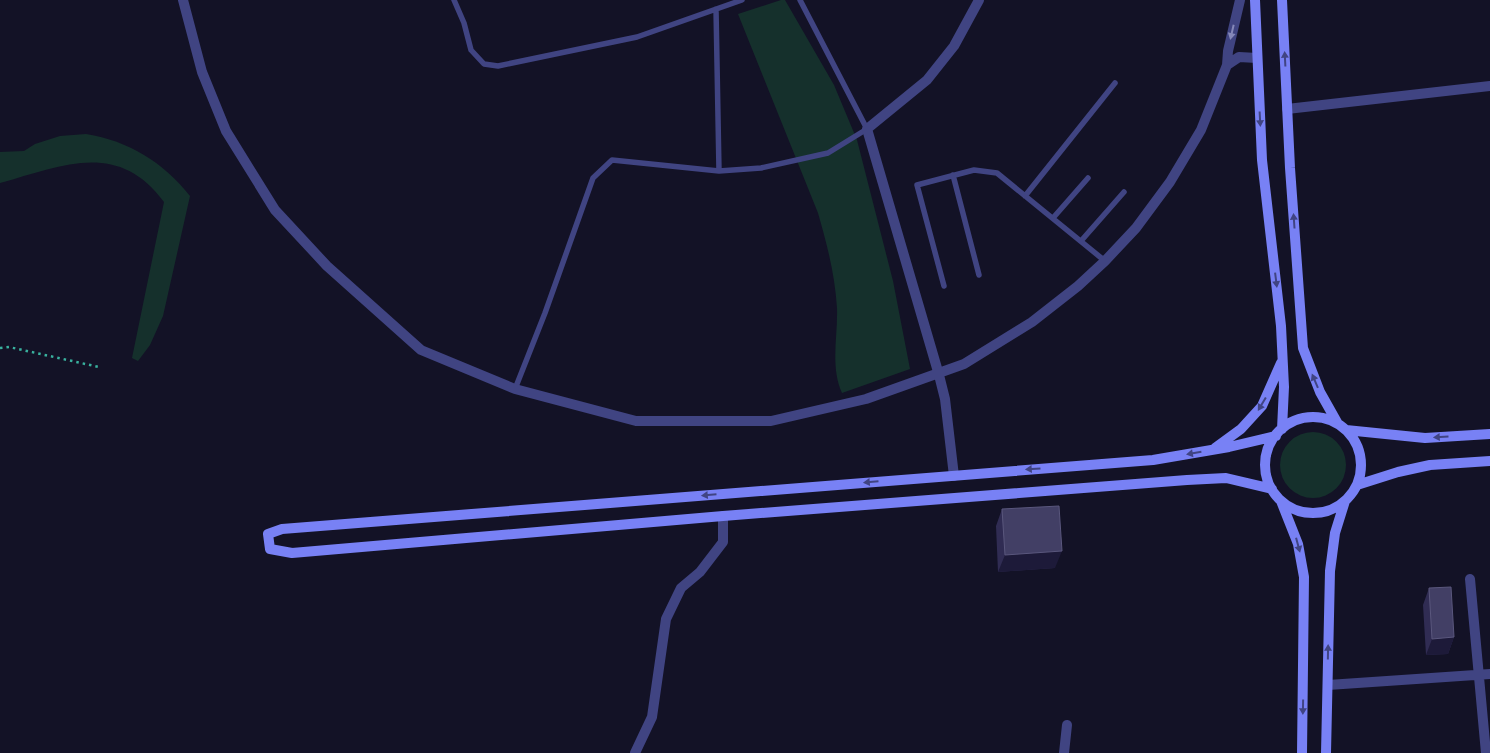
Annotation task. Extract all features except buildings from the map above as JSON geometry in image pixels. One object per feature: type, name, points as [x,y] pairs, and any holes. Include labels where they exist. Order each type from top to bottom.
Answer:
[{"type":"street","points":[[184,0],[202,72],[226,131],[275,210],[327,266],[421,350],[515,389],[636,421],[771,421],[866,399],[939,375],[987,351],[1032,322],[1105,261],[1152,207],[1186,157],[1201,130],[1227,65],[1228,51],[1240,0]]},
{"type":"street","points":[[954,476],[945,399],[939,375],[867,129],[927,80],[954,46],[979,0]]},
{"type":"street","points":[[1255,0],[1262,160],[1281,326],[1282,360],[1279,432],[1268,451],[1266,464],[1267,477],[1272,489],[1281,500],[1298,544],[1306,594],[1302,753]]},
{"type":"street","points":[[1282,0],[1287,109],[1304,348],[1320,392],[1342,427],[1352,438],[1360,456],[1360,476],[1356,486],[1345,501],[1335,533],[1330,571],[1326,753]]},
{"type":"street","points":[[1227,65],[1239,57],[1257,58]]},
{"type":"street","points":[[1287,109],[1490,86]]},
{"type":"street","points":[[1212,450],[1241,429],[1262,406],[1282,360]]},
{"type":"street","points":[[1272,489],[1226,478],[1187,480],[723,516],[292,553],[270,549],[268,534],[292,528],[1153,460],[1212,450],[1279,432],[1300,419],[1309,417],[1319,418],[1342,427],[1425,438],[1490,434]]},
{"type":"street","points":[[1356,486],[1430,464],[1490,461]]},
{"type":"street","points":[[1281,500],[1298,510],[1317,513],[1327,511],[1345,501]]},
{"type":"street","points":[[636,753],[652,717],[666,619],[670,608],[682,588],[700,572],[723,542],[723,516]]},
{"type":"street","points":[[1470,579],[1485,674],[1486,753]]},
{"type":"street","points":[[1328,685],[1485,674]]},
{"type":"street","points":[[1064,753],[1067,725]]},
{"type":"lane","points":[[454,0],[464,23],[471,50],[484,64],[498,66],[637,37],[742,0]]},
{"type":"lane","points":[[515,389],[545,313],[593,178],[612,160],[719,171],[761,168],[828,154],[867,129],[800,0]]},
{"type":"lane","points":[[716,9],[719,171]]},
{"type":"lane","points":[[1025,196],[1115,83]]},
{"type":"lane","points":[[944,286],[917,185],[974,170],[997,173],[1105,261]]},
{"type":"lane","points":[[953,175],[979,275]]},
{"type":"lane","points":[[1052,218],[1088,178]]},
{"type":"lane","points":[[1081,241],[1124,192]]},
{"type":"path","points":[[0,348],[9,346],[99,367]]},
{"type":"green space","points":[[785,0],[834,85],[857,140],[893,281],[910,369],[842,393],[838,383],[835,362],[836,296],[830,260],[818,213],[738,14]]},
{"type":"green space","points":[[86,134],[117,142],[144,155],[157,163],[190,196],[163,316],[150,345],[138,361],[132,358],[164,202],[146,182],[128,170],[108,164],[67,165],[0,183],[0,152],[24,151],[35,144],[60,136]]},
{"type":"green space","points":[[1313,432],[1325,435],[1336,442],[1343,453],[1346,465],[1343,477],[1336,488],[1325,495],[1313,498],[1301,495],[1290,488],[1283,477],[1280,465],[1283,453],[1290,442],[1301,435]]}]
